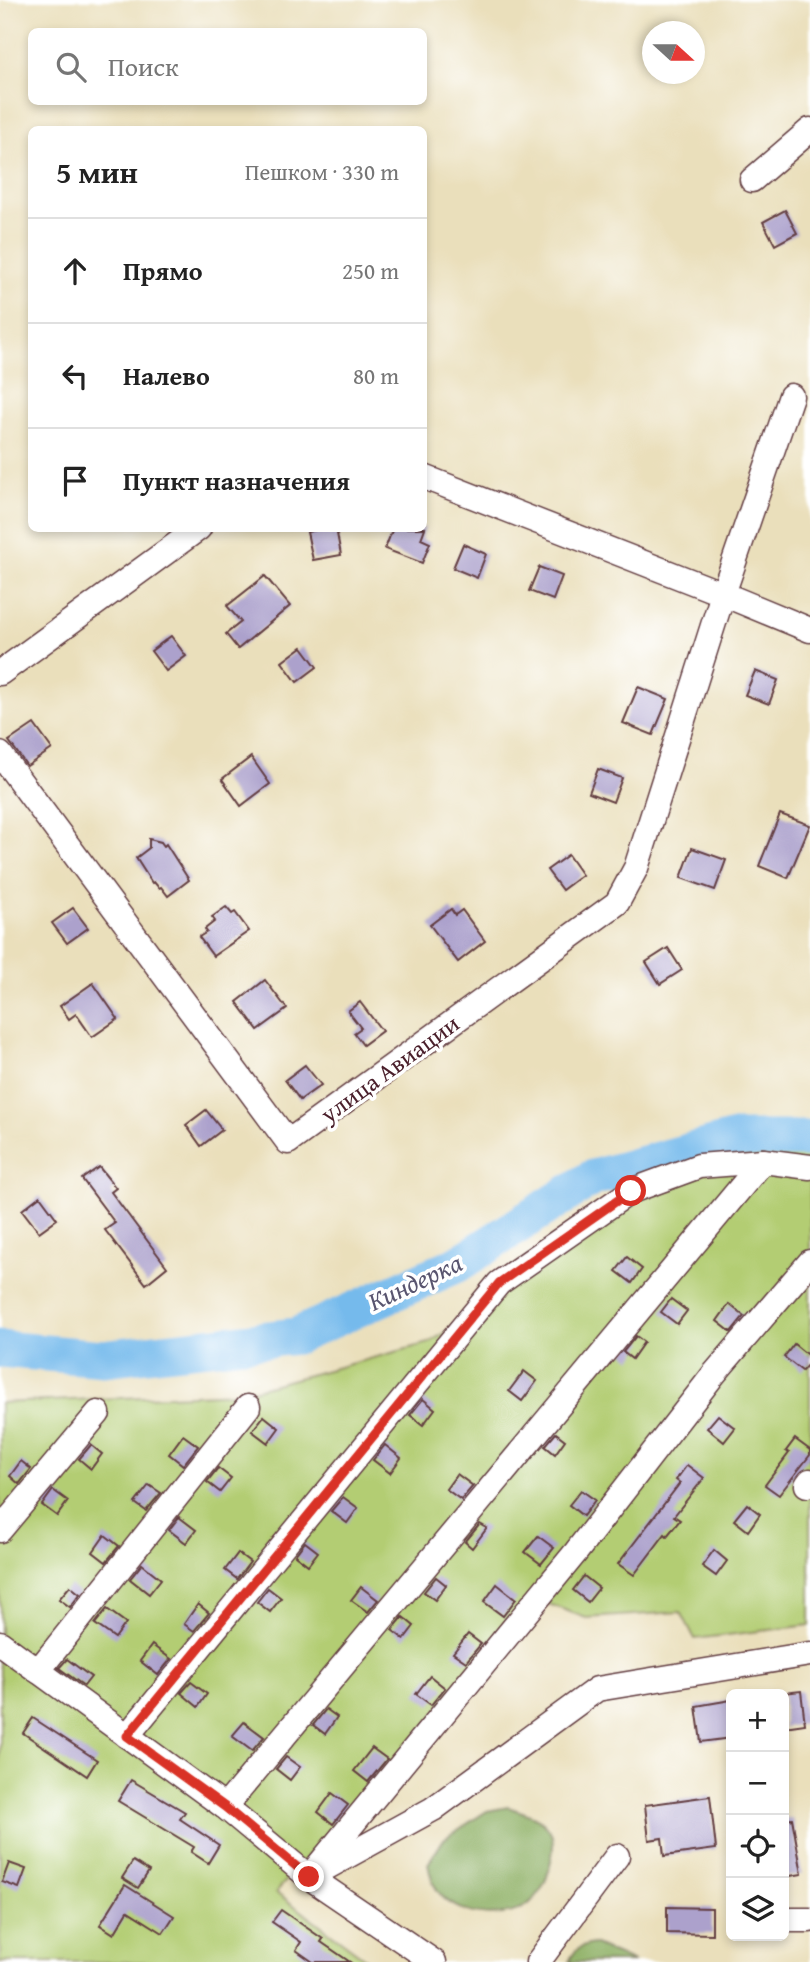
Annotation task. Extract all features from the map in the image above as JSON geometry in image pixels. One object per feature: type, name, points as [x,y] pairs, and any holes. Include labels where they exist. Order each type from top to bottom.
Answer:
[{"type":"street","points":[[752,180],[810,130]]},
{"type":"street","points":[[723,594],[791,396]]},
{"type":"street","points":[[427,478],[810,630]]},
{"type":"street","points":[[0,673],[194,532]]},
{"type":"street","name":"улица Авиации","points":[[0,754],[288,1142],[617,903],[636,869],[723,594]]},
{"type":"street","points":[[225,1807],[763,1161]]},
{"type":"street","points":[[127,1736],[499,1283],[631,1191],[699,1166],[763,1161],[810,1167]]},
{"type":"street","points":[[309,1877],[576,1552],[714,1374],[810,1262]]},
{"type":"street","points":[[38,1671],[248,1407]]},
{"type":"street","points":[[0,1530],[98,1413]]},
{"type":"street","points":[[0,1643],[225,1807],[309,1877],[434,1962]]},
{"type":"street","points":[[309,1877],[433,1809],[597,1689],[810,1654]]},
{"type":"street","points":[[538,1962],[617,1856]]},
{"type":"street","points":[[789,1920],[810,1920]]},
{"type":"green space","points":[[764,1148],[810,1157],[810,1625],[695,1639],[681,1612],[586,1618],[538,1600],[276,1892],[370,1962],[0,1962],[0,1403],[241,1393],[429,1343],[649,1193]]},
{"type":"green space","points":[[508,1807],[538,1819],[550,1830],[553,1848],[545,1882],[533,1900],[524,1907],[499,1915],[472,1913],[449,1902],[440,1894],[432,1880],[428,1864],[444,1839],[487,1811]]},
{"type":"green space","points":[[593,1944],[634,1962],[569,1962],[578,1949]]},
{"type":"building","points":[[785,210],[797,233],[775,245],[763,222]]},
{"type":"building","points":[[307,532],[337,532],[341,555],[313,560]]},
{"type":"building","points":[[391,532],[424,532],[421,539],[430,543],[422,563],[385,549]]},
{"type":"building","points":[[463,544],[486,554],[477,578],[453,568]]},
{"type":"building","points":[[539,567],[562,576],[553,600],[529,591]]},
{"type":"building","points":[[265,576],[290,606],[238,649],[226,634],[241,622],[227,606]]},
{"type":"building","points":[[171,636],[186,656],[166,671],[151,651]]},
{"type":"building","points":[[302,647],[317,667],[297,682],[282,662]]},
{"type":"building","points":[[755,671],[778,680],[769,704],[745,695]]},
{"type":"building","points":[[638,687],[668,699],[653,735],[623,723]]},
{"type":"building","points":[[34,724],[52,749],[27,766],[9,741]]},
{"type":"building","points":[[251,757],[270,784],[241,806],[222,779]]},
{"type":"building","points":[[598,769],[622,778],[613,802],[589,793]]},
{"type":"building","points":[[780,814],[810,825],[788,878],[759,866]]},
{"type":"building","points":[[149,839],[161,842],[164,846],[166,844],[189,880],[168,896],[161,887],[152,883],[136,858],[149,848]]},
{"type":"building","points":[[692,848],[726,860],[715,890],[681,878]]},
{"type":"building","points":[[568,855],[582,875],[562,890],[547,870]]},
{"type":"building","points":[[226,907],[232,914],[235,912],[249,931],[213,956],[199,937],[207,932],[205,929],[215,921],[212,917]]},
{"type":"building","points":[[73,908],[88,928],[67,943],[52,923]]},
{"type":"building","points":[[451,909],[455,915],[462,910],[485,941],[458,962],[430,925]]},
{"type":"building","points":[[668,948],[682,970],[660,984],[646,962]]},
{"type":"building","points":[[265,980],[287,1009],[258,1030],[237,1002]]},
{"type":"building","points":[[93,983],[118,1019],[92,1037],[76,1014],[69,1019],[60,1006]]},
{"type":"building","points":[[360,1002],[382,1031],[363,1045],[354,1033],[361,1028],[348,1011]]},
{"type":"building","points":[[305,1065],[321,1085],[300,1100],[285,1080]]},
{"type":"building","points":[[206,1110],[222,1130],[201,1146],[186,1125]]},
{"type":"building","points":[[99,1167],[116,1188],[111,1192],[167,1267],[146,1284],[105,1230],[115,1223],[82,1179]]},
{"type":"building","points":[[40,1196],[57,1219],[39,1232],[22,1210]]},
{"type":"building","points":[[627,1257],[642,1269],[632,1283],[616,1271]]},
{"type":"building","points":[[671,1299],[687,1311],[677,1324],[661,1312]]},
{"type":"building","points":[[729,1304],[744,1316],[731,1332],[717,1321]]},
{"type":"building","points":[[636,1336],[644,1342],[632,1359],[623,1352]]},
{"type":"building","points":[[794,1344],[810,1357],[810,1362],[802,1371],[784,1357]]},
{"type":"building","points":[[524,1371],[537,1381],[522,1401],[509,1391]]},
{"type":"building","points":[[423,1399],[435,1409],[423,1425],[410,1415]]},
{"type":"building","points":[[718,1415],[735,1428],[724,1442],[707,1428]]},
{"type":"building","points":[[264,1416],[279,1428],[268,1443],[252,1431]]},
{"type":"building","points":[[556,1433],[565,1440],[555,1454],[545,1446]]},
{"type":"building","points":[[183,1435],[198,1446],[183,1465],[169,1454]]},
{"type":"building","points":[[795,1439],[810,1450],[810,1455],[779,1495],[765,1485],[789,1453],[786,1451]]},
{"type":"building","points":[[91,1445],[102,1454],[91,1469],[79,1459]]},
{"type":"building","points":[[385,1445],[401,1458],[390,1473],[373,1460]]},
{"type":"building","points":[[21,1461],[31,1469],[19,1484],[10,1476]]},
{"type":"building","points":[[687,1465],[704,1478],[674,1516],[680,1520],[667,1536],[665,1534],[634,1575],[618,1564],[680,1483],[676,1480]]},
{"type":"building","points":[[218,1468],[231,1478],[220,1492],[207,1482]]},
{"type":"building","points":[[457,1474],[473,1486],[461,1500],[446,1489]]},
{"type":"building","points":[[149,1485],[161,1493],[146,1511],[135,1503]]},
{"type":"building","points":[[53,1490],[68,1501],[57,1516],[42,1505]]},
{"type":"building","points":[[581,1490],[595,1500],[583,1516],[569,1505]]},
{"type":"building","points":[[343,1497],[358,1508],[347,1523],[331,1511]]},
{"type":"building","points":[[747,1504],[760,1514],[748,1531],[734,1520]]},
{"type":"building","points":[[179,1517],[196,1530],[186,1543],[169,1530]]},
{"type":"building","points":[[480,1524],[487,1528],[472,1548],[465,1542]]},
{"type":"building","points":[[105,1535],[119,1546],[106,1562],[93,1552]]},
{"type":"building","points":[[538,1536],[554,1548],[541,1564],[525,1552]]},
{"type":"building","points":[[305,1542],[318,1552],[308,1565],[295,1555]]},
{"type":"building","points":[[714,1550],[727,1561],[716,1576],[702,1566]]},
{"type":"building","points":[[238,1553],[250,1562],[237,1579],[225,1570]]},
{"type":"building","points":[[142,1564],[161,1579],[149,1594],[130,1579]]},
{"type":"building","points":[[584,1576],[599,1588],[588,1602],[573,1590]]},
{"type":"building","points":[[436,1577],[446,1585],[435,1600],[424,1592]]},
{"type":"building","points":[[497,1584],[516,1599],[503,1616],[484,1602]]},
{"type":"building","points":[[70,1586],[80,1594],[70,1607],[59,1599]]},
{"type":"building","points":[[361,1587],[378,1600],[368,1612],[351,1600]]},
{"type":"building","points":[[268,1588],[281,1598],[270,1612],[257,1602]]},
{"type":"building","points":[[198,1604],[209,1613],[194,1631],[184,1624]]},
{"type":"building","points":[[107,1609],[126,1623],[115,1638],[95,1624]]},
{"type":"building","points":[[403,1617],[414,1626],[404,1639],[392,1630]]},
{"type":"building","points":[[468,1634],[481,1644],[466,1662],[453,1653]]},
{"type":"building","points":[[152,1645],[171,1659],[158,1675],[140,1661]]},
{"type":"building","points":[[67,1659],[91,1677],[84,1686],[59,1668]]},
{"type":"building","points":[[430,1676],[445,1688],[431,1705],[416,1694]]},
{"type":"building","points":[[191,1682],[207,1694],[198,1707],[181,1693]]},
{"type":"building","points":[[801,1691],[805,1724],[789,1726],[789,1692]]},
{"type":"building","points":[[726,1701],[726,1739],[701,1742],[696,1706]]},
{"type":"building","points":[[326,1709],[337,1717],[325,1734],[313,1725]]},
{"type":"building","points":[[33,1718],[97,1760],[87,1776],[23,1733]]},
{"type":"building","points":[[244,1722],[264,1737],[252,1751],[232,1736]]},
{"type":"building","points":[[372,1748],[387,1759],[368,1782],[354,1771]]},
{"type":"building","points":[[286,1757],[300,1767],[290,1780],[276,1769]]},
{"type":"building","points":[[131,1780],[185,1812],[180,1819],[219,1845],[208,1863],[191,1852],[194,1847],[118,1801]]},
{"type":"building","points":[[332,1793],[348,1805],[333,1824],[318,1812]]},
{"type":"building","points":[[710,1796],[716,1849],[664,1856],[662,1838],[649,1840],[645,1805]]},
{"type":"building","points":[[789,1818],[792,1818],[802,1874],[789,1876]]},
{"type":"building","points":[[133,1861],[149,1871],[138,1888],[122,1878]]},
{"type":"building","points":[[9,1863],[26,1869],[19,1888],[2,1882]]},
{"type":"building","points":[[125,1885],[174,1916],[163,1933],[128,1911],[114,1934],[100,1925]]},
{"type":"building","points":[[667,1907],[712,1908],[712,1934],[667,1933]]},
{"type":"building","points":[[281,1910],[323,1939],[321,1942],[350,1962],[313,1962],[296,1950],[301,1942],[272,1922]]},
{"type":"waterway","name":"Киндерка","points":[[0,1349],[103,1358],[296,1336],[458,1264],[592,1178],[734,1139],[810,1139]]},
{"type":"route","points":[[309,1877],[225,1807],[127,1736],[499,1283],[631,1191]]}]
